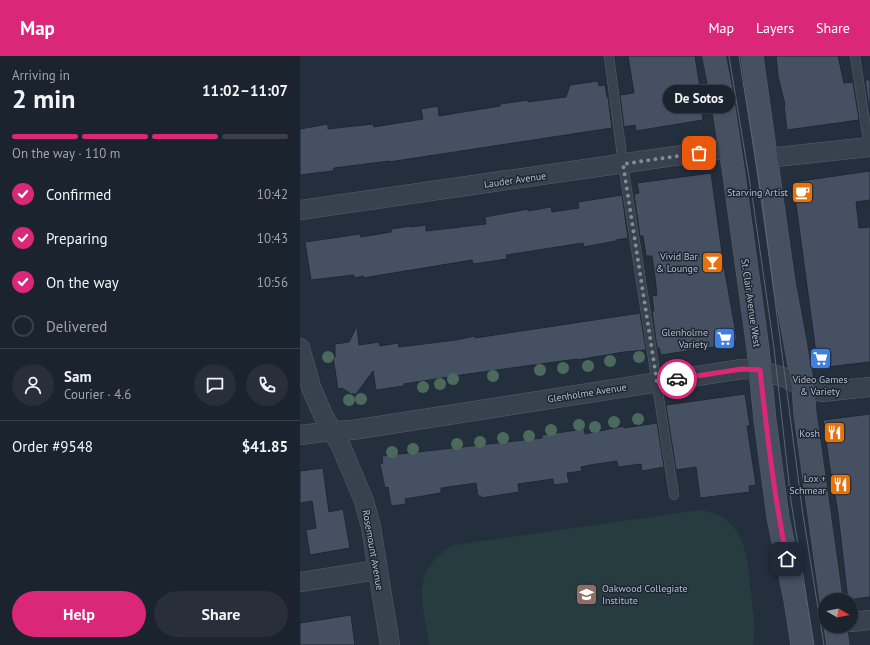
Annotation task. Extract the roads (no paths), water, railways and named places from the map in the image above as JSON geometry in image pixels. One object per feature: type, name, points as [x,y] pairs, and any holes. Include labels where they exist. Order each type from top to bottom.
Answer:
[{"type":"main road","name":"St. Clair Avenue West","points":[[714,56],[730,148],[778,517],[795,600],[802,645]]},
{"type":"main road","points":[[752,56],[784,283],[803,387],[805,414],[830,593]]},
{"type":"main road","points":[[836,633],[838,645]]},
{"type":"street","points":[[767,158],[869,147]]},
{"type":"street","name":"Lauder Avenue","points":[[300,210],[730,148]]},
{"type":"street","name":"Rosemount Avenue","points":[[300,348],[311,387],[323,415],[347,458],[364,501],[371,527],[390,645]]},
{"type":"street","name":"Glenholme Avenue","points":[[300,435],[353,430],[742,369],[760,370],[786,378],[803,387],[822,392],[870,387]]},
{"type":"street","points":[[300,582],[377,570]]},
{"type":"street","points":[[858,621],[870,620]]},
{"type":"lane","points":[[609,56],[623,164],[674,495]]},
{"type":"lane","points":[[856,56],[869,147]]},
{"type":"tram line","points":[[729,56],[753,202],[774,348],[791,501],[814,645]]},
{"type":"tram line","points":[[739,56],[762,200],[803,515],[824,645]]},
{"type":"place","name":"De Sotos","points":[[699,153]]},
{"type":"place","name":"Starving Artist","points":[[803,192]]},
{"type":"place","name":"Vivid Bar & Lounge","points":[[713,262]]},
{"type":"place","name":"Glenholme Variety","points":[[724,338]]},
{"type":"place","name":"Video Games & Variety","points":[[820,359]]},
{"type":"place","name":"Kosh","points":[[835,433]]},
{"type":"place","name":"Lox + Schmear","points":[[841,484]]},
{"type":"place","name":"Oakwood Collegiate Institute","points":[[586,594]]}]
